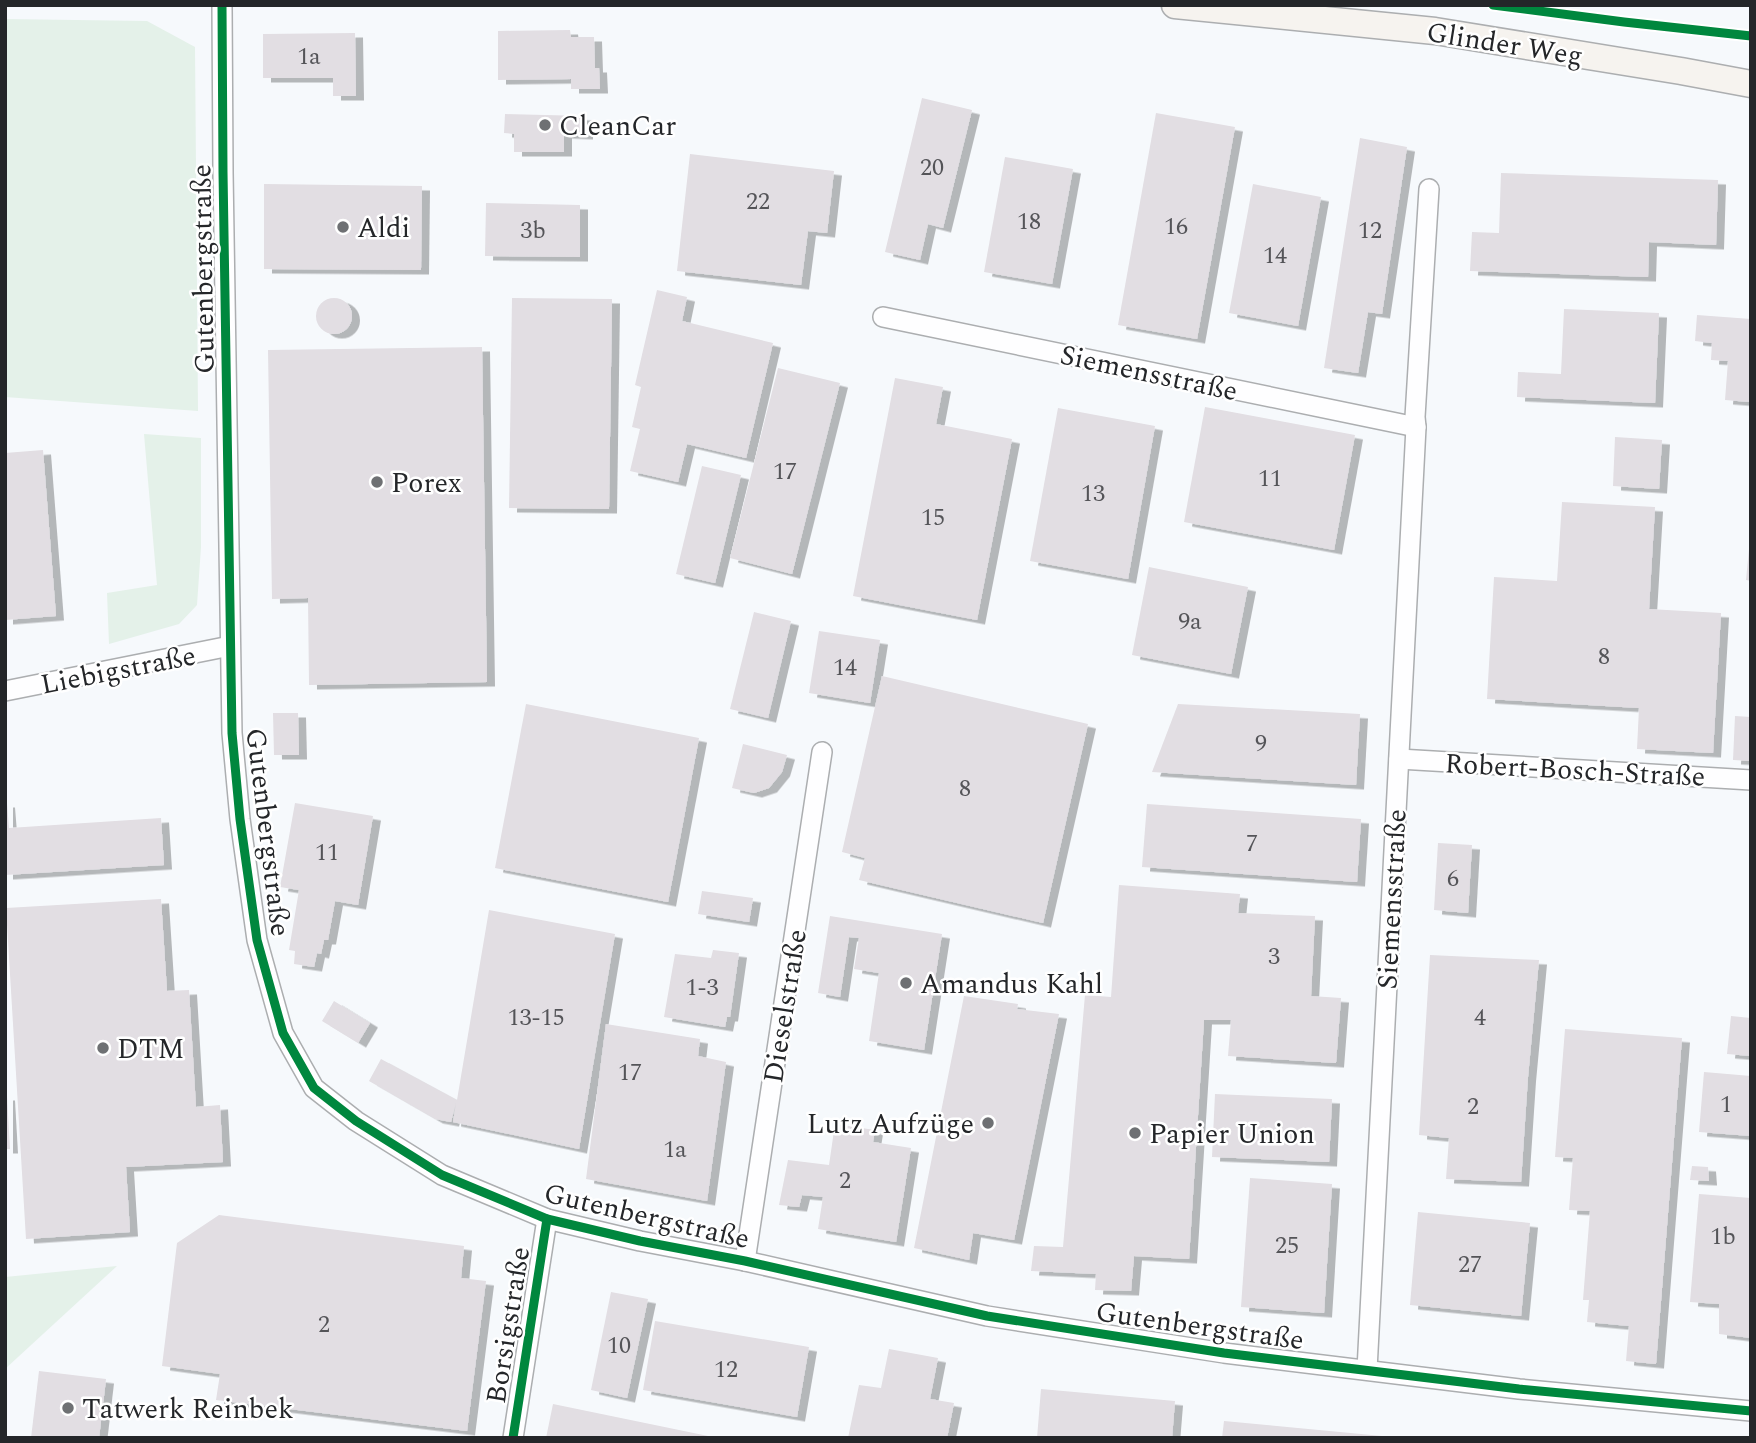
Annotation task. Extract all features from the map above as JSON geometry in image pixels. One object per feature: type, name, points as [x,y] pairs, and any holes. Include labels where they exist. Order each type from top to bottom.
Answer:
[{"type":"main road","name":"Glinder Weg","points":[[1175,5],[1435,31],[1751,84]]},
{"type":"street","name":"Gutenbergstraße","points":[[222,5],[230,646],[235,770],[257,940],[283,1033],[313,1088],[356,1121],[442,1175],[547,1219],[640,1241],[745,1261],[987,1316],[1224,1353],[1519,1389],[1751,1411]]},
{"type":"street","name":"Siemensstraße","points":[[1367,1370],[1429,189]]},
{"type":"street","name":"Siemensstraße","points":[[883,317],[1416,427]]},
{"type":"street","name":"Liebigstraße","points":[[5,691],[230,646]]},
{"type":"street","name":"Dieselstraße","points":[[745,1261],[822,752]]},
{"type":"street","name":"Robert-Bosch-Straße","points":[[1399,759],[1751,780]]},
{"type":"street","name":"Borsigstraße","points":[[513,1438],[547,1219]]},
{"type":"shaded area","points":[[5,19],[147,21],[195,47],[198,411],[5,397]]},
{"type":"shaded area","points":[[144,434],[201,438],[201,547],[197,605],[179,624],[109,644],[107,593],[157,585]]},
{"type":"shaded area","points":[[117,1266],[5,1369],[5,1277]]},
{"type":"building","points":[[570,30],[571,37],[594,37],[595,68],[599,68],[600,89],[571,89],[571,79],[498,80],[498,31]]},
{"type":"building","points":[[355,33],[356,96],[333,96],[333,78],[263,78],[263,34]]},
{"type":"building","points":[[922,98],[972,110],[943,228],[928,224],[920,260],[885,252]]},
{"type":"building","points":[[1156,113],[1235,127],[1197,339],[1118,325]]},
{"type":"building","name":"CleanCar","points":[[505,114],[585,116],[585,135],[564,134],[564,152],[514,152],[514,134],[504,133]]},
{"type":"building","points":[[1360,138],[1407,147],[1382,314],[1368,312],[1358,373],[1324,368]]},
{"type":"building","points":[[690,154],[834,171],[827,233],[808,231],[801,285],[677,271]]},
{"type":"building","points":[[1005,157],[1073,169],[1052,284],[984,272]]},
{"type":"building","points":[[1501,173],[1718,180],[1716,245],[1649,242],[1648,277],[1470,271],[1472,232],[1499,233]]},
{"type":"building","name":"Aldi","points":[[264,184],[422,186],[421,270],[264,269]]},
{"type":"building","points":[[1253,184],[1321,197],[1298,326],[1229,313]]},
{"type":"building","points":[[486,203],[580,205],[580,257],[485,256]]},
{"type":"building","points":[[657,290],[687,297],[682,321],[773,343],[746,458],[687,444],[678,482],[630,471],[640,429],[632,427],[641,387],[635,385]]},
{"type":"building","points":[[334,298],[346,304],[352,316],[346,328],[334,334],[322,328],[316,316],[322,304]]},
{"type":"building","points":[[512,298],[612,299],[609,509],[509,508]]},
{"type":"building","points":[[1564,309],[1659,313],[1655,403],[1517,397],[1518,372],[1561,374]]},
{"type":"building","points":[[1697,315],[1751,319],[1750,402],[1725,400],[1728,361],[1711,360],[1712,343],[1695,341]]},
{"type":"building","name":"Porex","points":[[482,347],[487,682],[309,685],[308,598],[272,599],[268,350]]},
{"type":"building","points":[[778,368],[840,383],[792,574],[730,558]]},
{"type":"building","points":[[895,378],[943,387],[936,424],[1012,439],[977,620],[853,596]]},
{"type":"building","points":[[1205,407],[1355,435],[1334,550],[1184,522]]},
{"type":"building","points":[[1058,408],[1155,426],[1128,579],[1030,561]]},
{"type":"building","points":[[1615,437],[1662,440],[1659,489],[1613,486]]},
{"type":"building","points":[[43,450],[56,616],[5,620],[5,453]]},
{"type":"building","points":[[702,466],[741,475],[715,583],[676,574]]},
{"type":"building","points":[[1562,502],[1655,507],[1649,609],[1721,613],[1713,753],[1637,749],[1639,708],[1487,699],[1494,577],[1557,581]]},
{"type":"building","points":[[1751,549],[1751,581],[1746,580]]},
{"type":"building","points":[[1149,567],[1248,587],[1231,674],[1132,655]]},
{"type":"building","points":[[754,612],[791,621],[768,718],[730,709]]},
{"type":"building","points":[[819,631],[880,640],[870,703],[809,693]]},
{"type":"building","points":[[882,676],[1088,724],[1043,923],[859,880],[865,858],[842,852]]},
{"type":"building","points":[[526,704],[699,738],[668,902],[495,868]]},
{"type":"building","points":[[1178,704],[1360,714],[1356,785],[1152,772]]},
{"type":"building","points":[[273,713],[298,713],[299,755],[274,755]]},
{"type":"building","points":[[1735,716],[1751,717],[1751,761],[1733,760]]},
{"type":"building","points":[[743,744],[787,755],[782,772],[769,788],[754,793],[732,788]]},
{"type":"building","points":[[5,803],[9,828],[161,818],[164,865],[5,875]]},
{"type":"building","points":[[295,803],[373,816],[358,905],[335,901],[328,940],[324,940],[321,954],[317,953],[314,967],[294,964],[295,951],[289,950],[299,890],[280,887]]},
{"type":"building","points":[[1147,804],[1361,819],[1357,882],[1142,867]]},
{"type":"building","points":[[1438,843],[1472,845],[1468,913],[1434,910]]},
{"type":"building","name":"Papier Union","points":[[1119,885],[1240,894],[1238,913],[1315,916],[1311,996],[1341,998],[1336,1063],[1228,1056],[1231,1020],[1204,1020],[1189,1259],[1134,1256],[1131,1291],[1095,1290],[1096,1274],[1031,1271],[1034,1246],[1063,1247],[1085,995],[1111,997]]},
{"type":"building","points":[[702,891],[753,898],[749,922],[698,914]]},
{"type":"building","name":"DTM","points":[[161,899],[167,991],[189,990],[196,1107],[220,1105],[223,1162],[126,1167],[130,1232],[26,1239],[6,908]]},
{"type":"building","points":[[489,910],[615,934],[579,1149],[453,1122],[456,1103],[451,1122],[435,1119],[369,1081],[381,1059],[457,1100]]},
{"type":"building","name":"Amandus Kahl","points":[[830,916],[942,934],[924,1050],[869,1041],[879,973],[854,969],[859,938],[849,937],[840,997],[818,993]]},
{"type":"building","points":[[713,950],[739,953],[730,1017],[727,1017],[725,1027],[664,1017],[675,954],[711,958]]},
{"type":"building","points":[[1430,955],[1539,960],[1521,1182],[1446,1179],[1449,1138],[1419,1135]]},
{"type":"building","name":"Lutz Aufzüge","points":[[964,996],[1018,1004],[1017,1009],[1059,1014],[1014,1240],[973,1233],[969,1260],[914,1248]]},
{"type":"building","points":[[334,1001],[370,1023],[358,1043],[322,1021]]},
{"type":"building","points":[[1731,1016],[1751,1018],[1751,1056],[1727,1054]]},
{"type":"building","points":[[606,1024],[700,1039],[698,1056],[726,1062],[707,1201],[586,1179]]},
{"type":"building","points":[[1565,1029],[1682,1038],[1656,1364],[1626,1361],[1629,1326],[1587,1322],[1589,1300],[1583,1300],[1590,1211],[1569,1210],[1573,1158],[1555,1157]]},
{"type":"building","points":[[1704,1072],[1751,1076],[1751,1136],[1699,1132]]},
{"type":"building","points":[[1215,1094],[1332,1099],[1329,1162],[1212,1157]]},
{"type":"building","points":[[7,1096],[10,1149],[5,1149]]},
{"type":"building","points":[[835,1124],[875,1130],[873,1142],[911,1148],[896,1242],[818,1229],[823,1197],[802,1195],[799,1207],[779,1205],[788,1160],[829,1165]]},
{"type":"building","points":[[1692,1166],[1708,1167],[1709,1181],[1690,1180]]},
{"type":"building","points":[[1250,1178],[1332,1184],[1324,1313],[1241,1307]]},
{"type":"building","points":[[1699,1194],[1751,1198],[1751,1338],[1719,1334],[1719,1304],[1690,1302]]},
{"type":"building","points":[[1418,1212],[1530,1223],[1521,1316],[1410,1305]]},
{"type":"building","points":[[219,1215],[464,1246],[461,1278],[486,1281],[467,1431],[216,1400],[220,1374],[162,1366],[177,1243]]},
{"type":"building","points":[[611,1292],[648,1299],[627,1398],[591,1390]]},
{"type":"building","points":[[655,1321],[809,1347],[797,1417],[643,1390]]},
{"type":"building","points":[[889,1349],[938,1358],[930,1399],[954,1403],[947,1438],[848,1438],[859,1385],[881,1388]]},
{"type":"building","name":"Tatwerk Reinbek","points":[[39,1371],[106,1379],[99,1438],[31,1438]]},
{"type":"building","points":[[1041,1389],[1175,1401],[1172,1438],[1037,1438]]},
{"type":"building","points":[[553,1404],[713,1437],[713,1438],[546,1438]]},
{"type":"building","points":[[1224,1421],[1382,1436],[1382,1438],[1222,1438]]},
{"type":"cycle path","points":[[222,5],[232,733],[240,819],[257,940],[283,1033],[314,1088],[356,1121],[442,1175],[547,1219],[640,1241],[745,1261],[987,1316],[1224,1353],[1519,1389],[1751,1411]]},
{"type":"cycle path","points":[[1493,5],[1751,36]]},
{"type":"cycle path","points":[[513,1438],[547,1219]]},
{"type":"place","name":"CleanCar","points":[[545,125]]},
{"type":"place","name":"Aldi","points":[[343,227]]},
{"type":"place","name":"Porex","points":[[377,482]]},
{"type":"place","name":"Amandus Kahl","points":[[906,983]]},
{"type":"place","name":"DTM","points":[[103,1048]]},
{"type":"place","name":"Lutz Aufzüge","points":[[988,1123]]},
{"type":"place","name":"Papier Union","points":[[1135,1133]]},
{"type":"place","name":"Tatwerk Reinbek","points":[[68,1408]]}]
